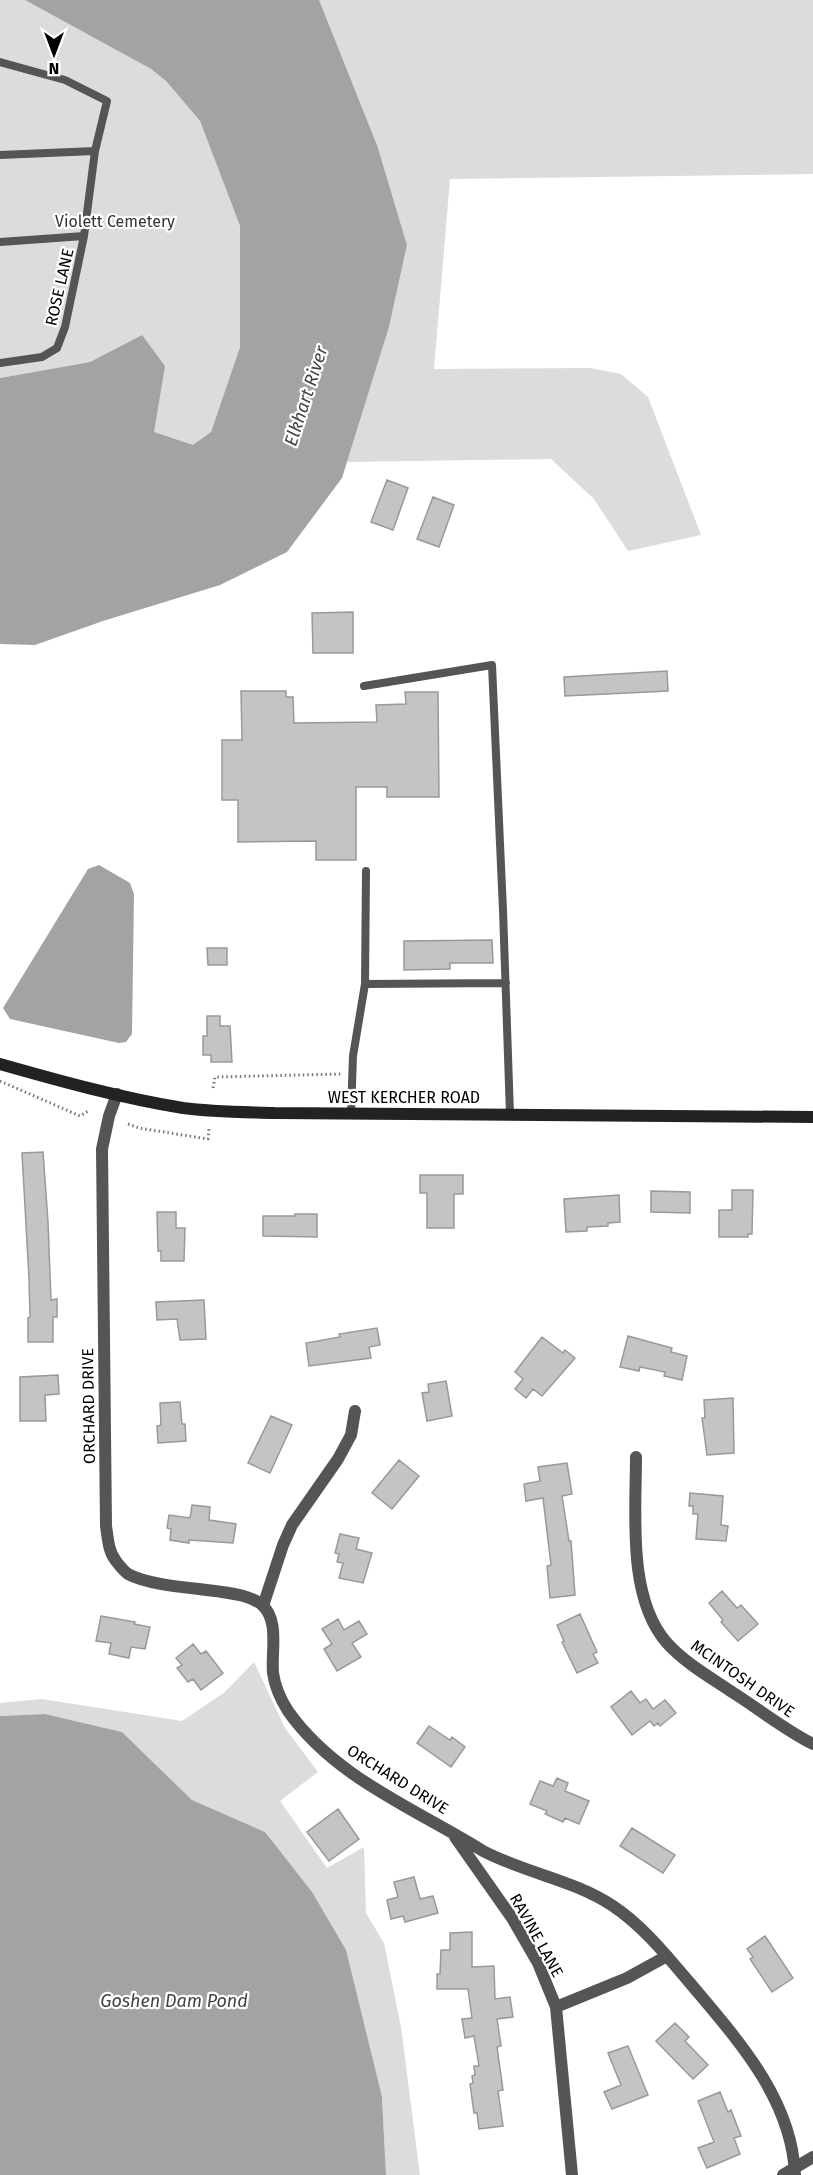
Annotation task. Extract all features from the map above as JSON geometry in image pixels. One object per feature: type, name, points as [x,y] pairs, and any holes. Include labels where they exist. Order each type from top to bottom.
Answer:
[{"type":"main road","name":"WEST KERCHER ROAD","points":[[0,1064],[117,1094],[211,1111],[813,1117]]},
{"type":"street","name":"ORCHARD DRIVE","points":[[117,1094],[109,1116],[102,1149],[106,1526],[109,1547],[115,1560],[127,1573],[144,1580],[242,1595],[263,1606],[269,1613],[272,1623],[273,1674],[277,1691],[302,1728],[326,1752],[353,1774],[503,1861],[596,1896],[614,1906],[638,1926],[667,1956],[752,2060],[786,2127],[795,2172]]},
{"type":"street","points":[[263,1606],[292,1525],[338,1459],[351,1435],[355,1411]]},
{"type":"street","name":"MCINTOSH DRIVE","points":[[636,1457],[639,1578],[645,1603],[655,1626],[667,1643],[691,1664],[813,1744]]},
{"type":"street","name":"RAVINE LANE","points":[[451,1831],[512,1918],[538,1964],[556,2007],[572,2175]]},
{"type":"street","points":[[556,2007],[627,1978],[667,1956]]},
{"type":"street","points":[[783,2175],[795,2172],[813,2157]]},
{"type":"lane","name":"ROSE LANE","points":[[0,62],[65,80],[107,101],[95,151],[84,236],[64,327],[57,348],[42,357],[0,363]]},
{"type":"lane","points":[[0,155],[95,151]]},
{"type":"lane","points":[[0,242],[84,236]]},
{"type":"lane","points":[[364,686],[492,665],[510,1114]]},
{"type":"lane","points":[[351,1113],[353,1056],[365,984],[366,871]]},
{"type":"lane","points":[[365,984],[506,983]]},
{"type":"path","points":[[213,1088],[215,1077],[352,1074]]},
{"type":"path","points":[[0,1081],[80,1116],[90,1110]]},
{"type":"path","points":[[128,1124],[139,1128],[208,1139],[209,1129]]},
{"type":"green space","name":"Violett Cemetery","points":[[0,0],[25,0],[151,69],[166,81],[200,121],[240,226],[240,347],[211,432],[162,498],[142,335],[90,362],[0,378]]},
{"type":"green space","points":[[229,0],[813,0],[813,174],[450,179],[434,369],[591,368],[621,374],[648,397],[701,535],[628,551],[594,499],[551,459],[347,462],[389,327],[407,245],[378,148]]},
{"type":"green space","points":[[254,1662],[285,1728],[318,1772],[280,1801],[327,1868],[364,1847],[366,1913],[384,1943],[401,2027],[420,2175],[386,2175],[382,2097],[265,1832],[192,1800],[122,1732],[45,1714],[0,1716],[0,1703],[42,1699],[182,1721],[225,1692]]},
{"type":"water","name":"Elkhart River","points":[[25,0],[319,0],[378,148],[407,245],[389,327],[342,478],[287,552],[220,585],[103,621],[35,645],[0,644],[0,378],[90,362],[142,335],[165,366],[154,432],[193,445],[211,432],[240,347],[240,226],[200,121],[166,81],[151,69]]},
{"type":"water","points":[[99,865],[130,883],[134,894],[132,1034],[126,1042],[119,1043],[10,1019],[3,1008],[88,869]]},
{"type":"water","name":"Goshen Dam Pond","points":[[45,1714],[122,1732],[192,1800],[265,1832],[312,1892],[346,1950],[382,2097],[386,2175],[0,2175],[0,1716]]},
{"type":"building","points":[[387,480],[408,488],[393,530],[371,522]]},
{"type":"building","points":[[433,497],[454,505],[439,547],[417,539]]},
{"type":"building","points":[[353,612],[353,653],[313,653],[312,613]]},
{"type":"building","points":[[667,671],[668,691],[565,696],[564,677]]},
{"type":"building","points":[[241,691],[286,691],[286,697],[293,697],[294,723],[377,722],[376,705],[406,704],[405,692],[438,692],[439,797],[387,797],[387,787],[356,787],[356,860],[316,860],[316,841],[238,842],[238,800],[222,800],[222,740],[242,740]]},
{"type":"building","points":[[492,940],[493,963],[450,963],[450,969],[404,970],[404,941]]},
{"type":"building","points":[[207,948],[227,948],[227,965],[208,965]]},
{"type":"building","points":[[207,1016],[220,1016],[220,1026],[230,1026],[232,1062],[211,1062],[211,1055],[203,1055],[203,1036],[207,1036]]},
{"type":"building","points":[[43,1152],[51,1300],[57,1299],[57,1317],[53,1317],[53,1342],[28,1342],[29,1278],[22,1153]]},
{"type":"building","points":[[420,1175],[463,1175],[463,1194],[454,1194],[454,1228],[427,1228],[427,1193],[420,1193]]},
{"type":"building","points":[[732,1190],[753,1190],[752,1234],[748,1234],[748,1237],[719,1237],[719,1210],[732,1210]]},
{"type":"building","points":[[651,1191],[690,1192],[690,1213],[651,1212]]},
{"type":"building","points":[[619,1195],[620,1222],[608,1223],[608,1226],[587,1227],[587,1231],[566,1232],[564,1199]]},
{"type":"building","points":[[157,1212],[176,1212],[176,1228],[185,1228],[184,1261],[161,1261],[161,1251],[158,1251]]},
{"type":"building","points":[[295,1214],[317,1214],[317,1237],[263,1236],[263,1216],[295,1216]]},
{"type":"building","points":[[204,1300],[206,1339],[180,1340],[177,1319],[157,1320],[156,1302]]},
{"type":"building","points":[[377,1328],[380,1345],[369,1347],[371,1358],[309,1366],[306,1343],[340,1337],[339,1334]]},
{"type":"building","points":[[628,1336],[672,1348],[671,1352],[687,1356],[682,1380],[664,1376],[665,1372],[640,1367],[639,1371],[620,1367]]},
{"type":"building","points":[[542,1337],[563,1353],[565,1350],[575,1358],[542,1396],[533,1389],[526,1398],[515,1389],[523,1379],[515,1372]]},
{"type":"building","points":[[58,1375],[59,1394],[45,1395],[46,1421],[20,1421],[20,1377]]},
{"type":"building","points":[[446,1381],[452,1416],[427,1421],[422,1393],[429,1392],[428,1384]]},
{"type":"building","points":[[733,1398],[734,1453],[707,1455],[702,1418],[705,1418],[704,1400]]},
{"type":"building","points":[[180,1402],[186,1441],[158,1443],[157,1426],[161,1425],[160,1403]]},
{"type":"building","points":[[271,1416],[292,1425],[270,1473],[248,1463]]},
{"type":"building","points":[[399,1460],[419,1476],[392,1509],[372,1493]]},
{"type":"building","points":[[567,1463],[572,1494],[562,1496],[569,1541],[571,1541],[575,1595],[550,1598],[547,1566],[551,1565],[543,1498],[526,1501],[524,1484],[540,1481],[538,1467]]},
{"type":"building","points":[[690,1493],[723,1496],[721,1525],[728,1526],[726,1541],[696,1539],[698,1514],[693,1514],[693,1506],[689,1506]]},
{"type":"building","points":[[192,1505],[210,1507],[209,1520],[236,1524],[233,1543],[189,1540],[189,1543],[170,1540],[171,1529],[167,1528],[169,1515],[190,1518]]},
{"type":"building","points":[[340,1534],[359,1538],[356,1549],[372,1553],[363,1583],[339,1578],[343,1563],[337,1562],[339,1554],[335,1553]]},
{"type":"building","points":[[722,1591],[737,1608],[741,1605],[758,1624],[738,1641],[721,1622],[723,1620],[709,1603]]},
{"type":"building","points":[[580,1614],[597,1652],[593,1654],[598,1663],[577,1673],[562,1642],[564,1641],[557,1625]]},
{"type":"building","points":[[101,1616],[150,1627],[145,1649],[131,1647],[129,1658],[109,1654],[111,1643],[96,1641]]},
{"type":"building","points":[[338,1619],[344,1630],[359,1621],[367,1634],[352,1643],[361,1657],[337,1671],[324,1649],[332,1644],[322,1629]]},
{"type":"building","points":[[193,1644],[201,1654],[206,1651],[223,1673],[201,1690],[193,1679],[188,1682],[177,1668],[182,1665],[176,1658]]},
{"type":"building","points":[[631,1691],[640,1703],[646,1699],[653,1709],[665,1700],[676,1713],[660,1726],[658,1723],[654,1726],[650,1721],[632,1735],[611,1707]]},
{"type":"building","points":[[429,1726],[450,1740],[452,1737],[465,1747],[451,1767],[417,1743]]},
{"type":"building","points":[[557,1778],[568,1783],[565,1791],[589,1801],[579,1824],[565,1818],[563,1822],[545,1814],[547,1811],[530,1804],[540,1781],[553,1786]]},
{"type":"building","points":[[338,1809],[359,1839],[329,1861],[307,1832]]},
{"type":"building","points":[[632,1828],[675,1855],[663,1873],[620,1846]]},
{"type":"building","points":[[414,1877],[420,1899],[433,1896],[438,1913],[405,1922],[403,1916],[391,1919],[387,1900],[398,1897],[394,1882]]},
{"type":"building","points":[[472,1932],[472,1967],[494,1966],[495,1999],[510,1997],[513,2017],[497,2019],[501,2046],[497,2047],[503,2090],[498,2091],[503,2126],[479,2129],[470,2084],[473,2083],[472,2076],[475,2075],[474,2066],[479,2066],[474,2036],[465,2038],[462,2019],[472,2018],[468,1989],[437,1989],[441,1950],[450,1950],[450,1933]]},
{"type":"building","points":[[765,1936],[793,1978],[772,1992],[750,1959],[753,1957],[747,1949]]},
{"type":"building","points":[[675,2023],[689,2037],[685,2041],[708,2065],[693,2079],[656,2041]]},
{"type":"building","points":[[628,2046],[648,2095],[612,2109],[604,2092],[621,2085],[608,2053]]},
{"type":"building","points":[[720,2092],[728,2112],[731,2110],[741,2136],[734,2138],[740,2154],[707,2168],[698,2148],[714,2142],[698,2101]]}]
